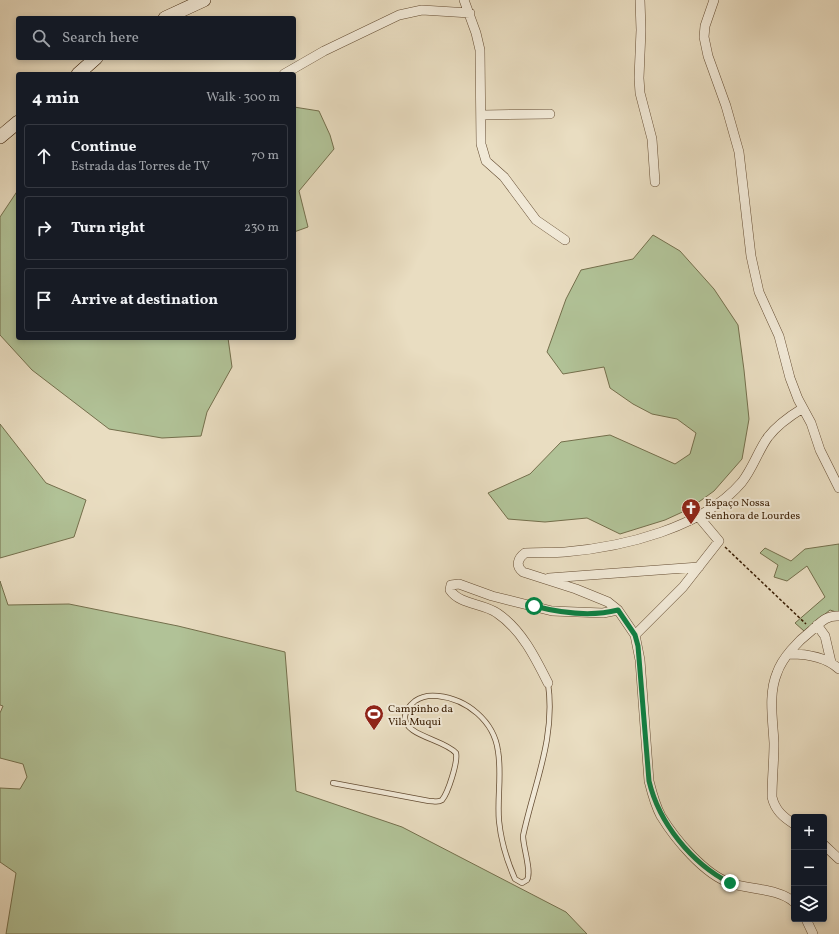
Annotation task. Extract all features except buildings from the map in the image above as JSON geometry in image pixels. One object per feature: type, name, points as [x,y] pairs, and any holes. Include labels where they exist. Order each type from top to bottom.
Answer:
[{"type":"main road","points":[[169,16],[204,0]]},
{"type":"main road","points":[[80,72],[94,60]]},
{"type":"main road","points":[[0,137],[16,124]]},
{"type":"street","points":[[464,0],[470,13],[480,50],[482,115],[481,144],[486,161],[504,177],[536,220],[565,240]]},
{"type":"street","points":[[640,0],[640,93],[652,140],[655,182]]},
{"type":"street","points":[[714,0],[705,31],[708,56],[726,106],[739,152],[751,256],[759,292],[779,336],[791,382],[811,423],[820,450],[839,488]]},
{"type":"street","points":[[287,72],[324,51],[399,16],[422,10],[470,13]]},
{"type":"street","points":[[482,115],[550,114]]},
{"type":"street","points":[[791,900],[785,897],[730,883],[719,878],[700,863],[662,816],[653,797],[649,781],[640,660],[635,635],[618,610],[596,597],[520,570],[518,562],[521,556],[525,553],[564,552],[610,545],[668,530],[698,516],[726,496],[742,481],[768,437],[779,426],[803,408]]},
{"type":"street","points":[[635,635],[683,587],[719,541],[698,516]]},
{"type":"street","points":[[545,579],[699,567]]},
{"type":"street","points":[[548,683],[536,659],[511,625],[492,610],[456,596],[450,590],[451,585],[459,584],[492,596],[552,611],[603,613],[618,610]]},
{"type":"street","points":[[791,822],[774,806],[772,797],[773,688],[778,669],[790,654],[817,626],[831,616],[839,616]]},
{"type":"street","points":[[817,626],[825,636],[831,662]]},
{"type":"street","points":[[790,654],[810,655],[831,662],[839,669]]},
{"type":"street","points":[[827,848],[839,859]]},
{"type":"street","points":[[807,922],[813,934]]},
{"type":"lane","points":[[333,783],[429,801],[436,802],[442,799],[450,781],[457,756],[456,753],[444,744],[408,727],[406,722],[406,711],[409,706],[421,697],[432,696],[458,701],[478,714],[486,722],[493,733],[498,751],[499,822],[508,864],[515,879],[522,883],[527,880],[529,873],[523,845],[523,836],[543,763],[548,734],[551,703],[548,683]]},
{"type":"path","points":[[719,541],[809,627],[817,626]]},
{"type":"green space","points":[[296,107],[319,111],[330,135],[334,149],[299,191],[308,227],[296,231]]},
{"type":"green space","points":[[16,193],[16,340],[228,340],[232,367],[207,412],[201,436],[162,438],[109,429],[32,370],[0,335],[0,217]]},
{"type":"green space","points":[[653,235],[680,251],[714,289],[738,325],[749,419],[742,459],[714,491],[689,509],[665,520],[620,534],[587,518],[545,522],[508,519],[488,493],[530,474],[561,442],[610,435],[675,464],[690,454],[696,433],[677,419],[652,414],[633,404],[610,388],[604,367],[563,374],[547,352],[566,299],[581,270],[633,259]]},
{"type":"green space","points":[[0,424],[46,483],[86,500],[74,537],[0,558]]},
{"type":"green space","points":[[839,544],[839,613],[830,610],[804,631],[795,623],[825,597],[807,566],[787,581],[774,577],[778,565],[760,553],[765,548],[791,561],[805,549]]},
{"type":"green space","points":[[0,581],[8,605],[69,604],[178,626],[285,652],[296,791],[402,827],[566,912],[587,934],[6,934],[16,873],[0,862],[0,788],[20,789],[27,777],[23,764],[0,758],[0,713],[3,706],[0,705]]},
{"type":"place","name":"Espaço Nossa Senhora de Lourdes","points":[[691,525]]},
{"type":"place","name":"Campinho da Vila Muqui","points":[[374,731]]},
{"type":"route","points":[[534,606],[552,611],[571,612],[603,613],[618,610],[625,619],[635,635],[638,646],[649,781],[653,797],[662,816],[681,842],[709,871],[730,883]]}]
